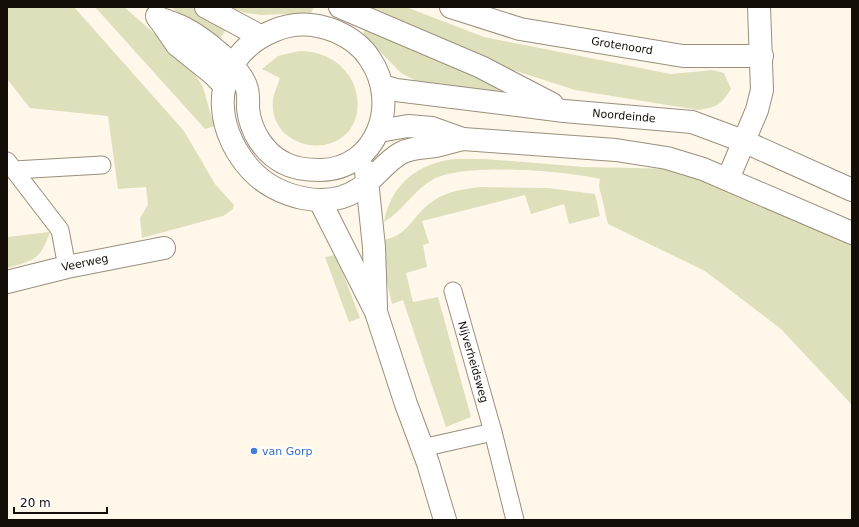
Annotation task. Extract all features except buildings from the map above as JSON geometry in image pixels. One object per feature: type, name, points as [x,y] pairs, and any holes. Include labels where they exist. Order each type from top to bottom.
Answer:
[{"type":"main road","points":[[206,7],[260,36]]},
{"type":"main road","points":[[340,7],[481,67],[564,111]]},
{"type":"main road","name":"Grotenoord","points":[[451,7],[487,13],[520,29],[683,56],[762,56]]},
{"type":"main road","points":[[728,179],[757,110],[762,90],[762,56],[759,7]]},
{"type":"main road","points":[[153,12],[185,28],[232,64],[241,75],[246,86],[250,119],[256,138],[284,163],[300,169],[324,170],[343,166],[356,160],[379,131],[383,113],[383,86],[376,68],[365,51],[346,36],[324,27],[303,24],[282,27],[260,36],[243,48],[232,64],[225,86],[222,108],[228,135],[237,154],[253,172],[270,186],[288,194],[320,201],[345,195],[358,190],[400,154],[412,149],[463,139],[616,150],[667,158],[703,169],[728,179],[852,233]]},
{"type":"main road","points":[[153,12],[177,46],[213,74],[225,86]]},
{"type":"main road","name":"Noordeinde","points":[[383,86],[396,90],[564,111],[692,122],[743,141],[852,190]]},
{"type":"main road","points":[[379,131],[408,126],[432,128],[463,139]]},
{"type":"main road","points":[[362,153],[367,182],[374,247],[376,312]]},
{"type":"main road","points":[[320,201],[376,312],[445,520]]},
{"type":"main road","name":"Veerweg","points":[[7,282],[67,267],[164,248]]},
{"type":"lane","points":[[10,165],[102,165]]},
{"type":"lane","points":[[10,165],[60,230],[67,267]]},
{"type":"lane","name":"Nijverheidsweg","points":[[452,291],[515,520]]},
{"type":"lane","points":[[422,448],[492,432]]},
{"type":"green space","points":[[7,7],[74,7],[184,131],[215,184],[234,205],[233,209],[223,216],[142,238],[140,218],[148,205],[146,187],[118,189],[108,116],[30,108],[7,79]]},
{"type":"green space","points":[[95,7],[124,7],[186,61],[203,87],[214,126],[205,129]]},
{"type":"green space","points":[[171,7],[196,7],[226,29],[218,42]]},
{"type":"green space","points":[[227,7],[314,7],[311,13],[261,15],[246,13]]},
{"type":"green space","points":[[361,7],[406,7],[484,37],[671,74],[713,70],[724,73],[731,89],[724,99],[718,104],[710,108],[698,110],[575,90],[510,69],[444,44]]},
{"type":"green space","points":[[367,27],[501,85],[497,94],[418,82],[401,73],[363,34]]},
{"type":"green space","points":[[299,51],[307,51],[328,57],[340,65],[350,77],[354,85],[358,103],[357,112],[351,129],[339,139],[325,145],[309,145],[295,140],[282,131],[275,117],[273,99],[280,78],[262,69],[278,56]]},
{"type":"green space","points":[[455,159],[485,159],[584,167],[680,169],[852,242],[852,405],[781,329],[705,271],[608,224],[599,186],[600,179],[563,173],[514,170],[466,171],[447,174],[432,180],[425,185],[397,212],[384,222],[393,197],[400,186],[408,178],[429,165]]},
{"type":"green space","points":[[480,187],[548,188],[595,194],[600,216],[569,224],[564,204],[531,214],[525,195],[422,221],[429,243],[423,245],[427,267],[406,273],[413,302],[438,297],[471,417],[446,427],[403,300],[392,304],[384,270],[383,240],[392,238],[399,234],[426,206],[438,198],[456,191]]},
{"type":"green space","points":[[50,232],[43,248],[35,258],[7,268],[7,237]]},
{"type":"green space","points":[[336,255],[360,318],[349,322],[325,257]]},
{"type":"place","name":"van Gorp","points":[[254,451]]}]
